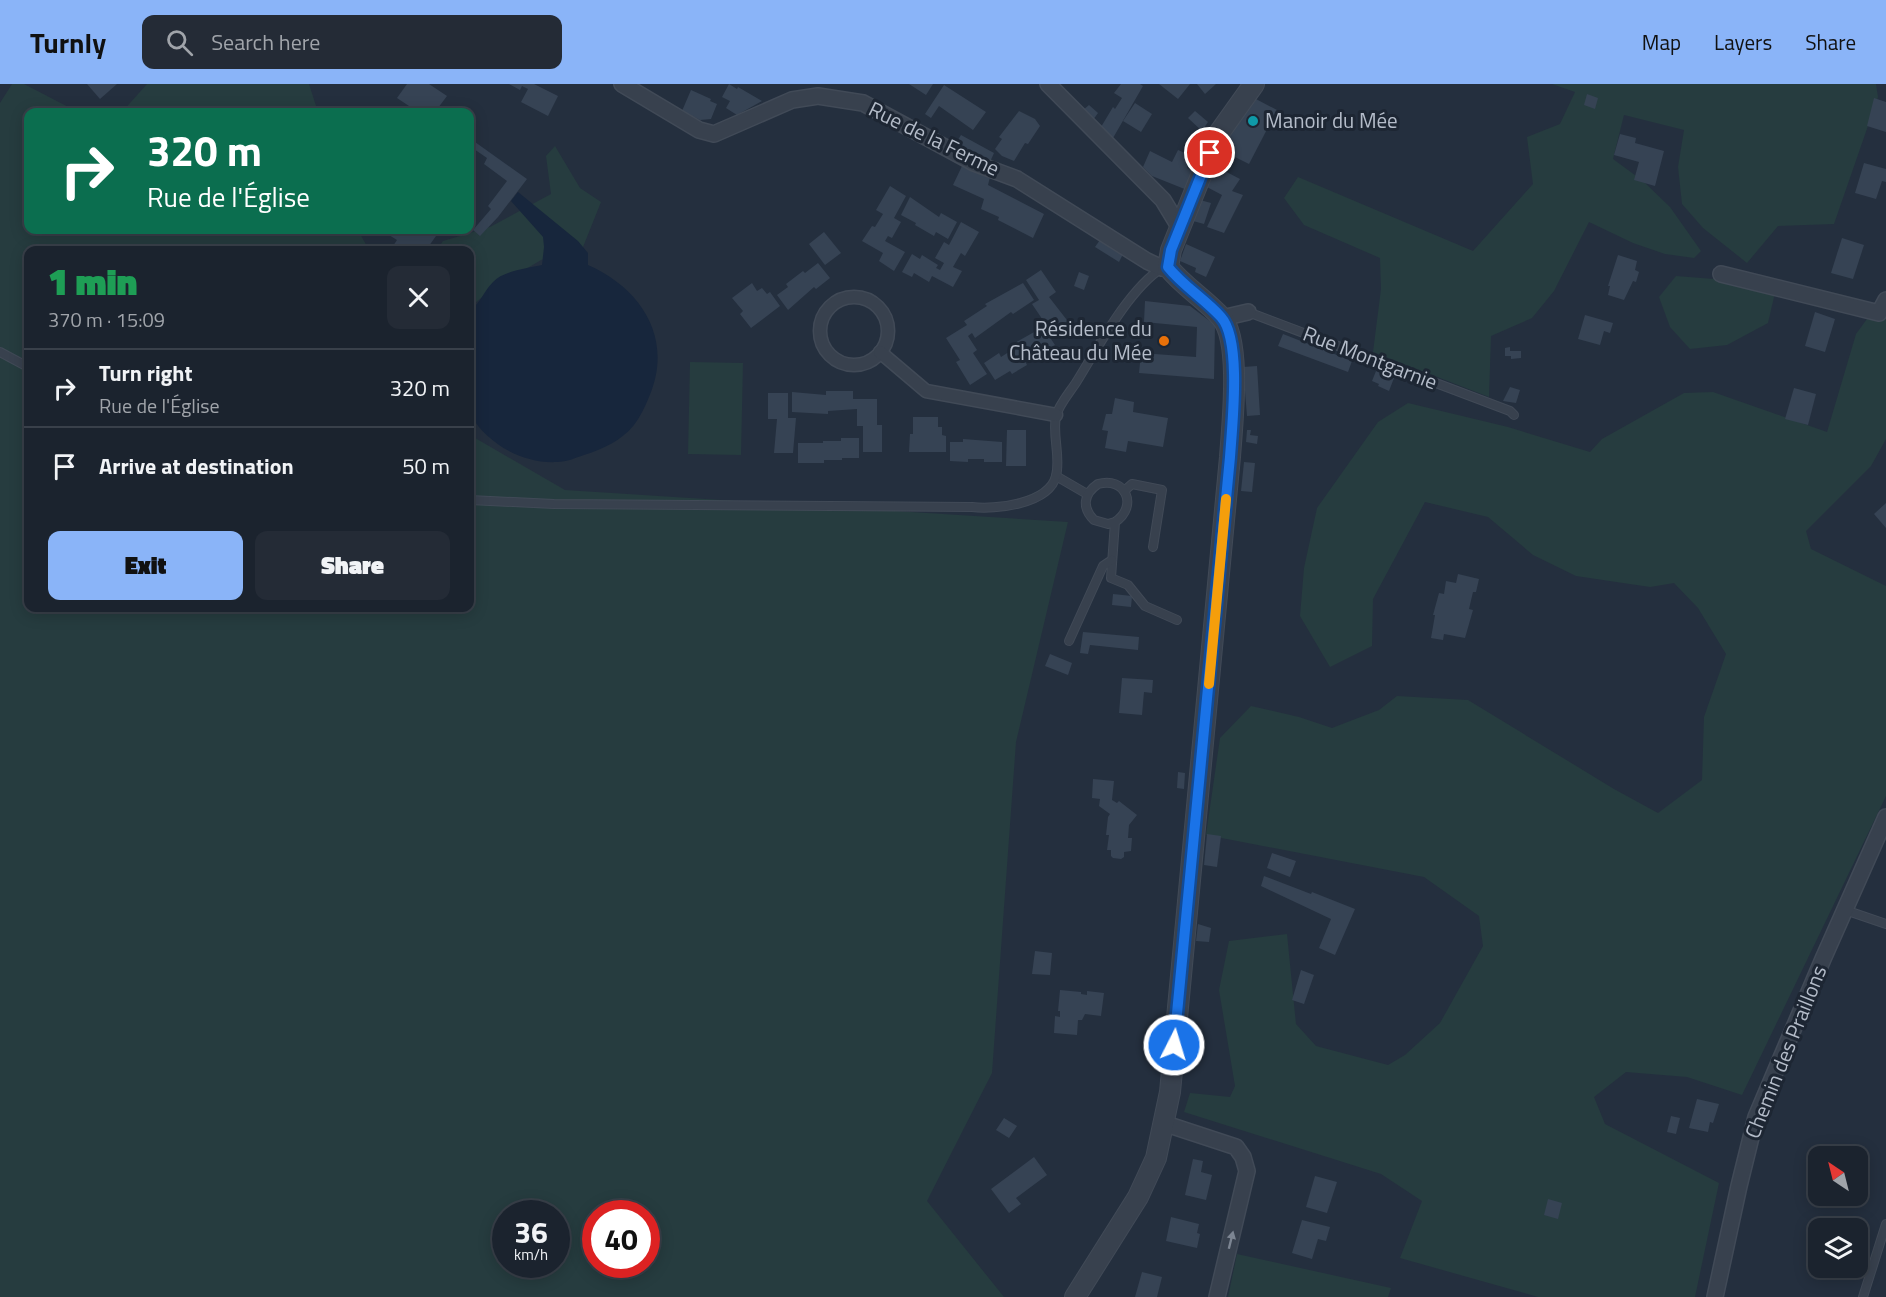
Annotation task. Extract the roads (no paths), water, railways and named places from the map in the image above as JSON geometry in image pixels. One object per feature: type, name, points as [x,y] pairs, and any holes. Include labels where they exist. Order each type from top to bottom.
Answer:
[{"type":"street","name":"Rue de la Ferme","points":[[622,84],[699,130],[714,134],[792,100],[818,96],[862,103],[974,163],[1017,179],[1165,267]]},
{"type":"street","points":[[1048,84],[1163,200],[1180,228]]},
{"type":"street","points":[[1075,1297],[1138,1197],[1156,1158],[1170,1092],[1230,457],[1234,368],[1228,328],[1222,318],[1165,267],[1216,136],[1254,84]]},
{"type":"street","points":[[1721,274],[1879,313],[1886,300]]},
{"type":"street","points":[[843,298],[863,298],[872,302],[879,308],[888,325],[886,344],[880,352],[865,363],[855,365],[845,364],[829,354],[823,346],[820,327],[827,309],[843,298]]},
{"type":"street","name":"Rue Montgarnie","points":[[1222,318],[1248,312]]},
{"type":"street","points":[[880,352],[926,391],[1056,415]]},
{"type":"street","name":"Chemin des Praillons","points":[[1715,1297],[1756,1117],[1885,820]]},
{"type":"street","points":[[1163,1123],[1236,1147],[1243,1157],[1247,1171],[1217,1297]]},
{"type":"lane","points":[[474,500],[554,504],[972,507],[987,509],[1029,500],[1046,491],[1056,476],[1056,415],[1115,319],[1151,275],[1165,267]]},
{"type":"lane","name":"Rue Montgarnie","points":[[1248,312],[1510,411],[1514,415]]},
{"type":"lane","points":[[0,352],[24,365]]},
{"type":"lane","points":[[1056,476],[1087,494]]},
{"type":"lane","points":[[1105,482],[1112,483],[1124,491],[1128,505],[1121,518],[1108,524],[1094,520],[1086,508],[1087,494],[1098,484],[1105,482]]},
{"type":"lane","points":[[1124,491],[1132,484],[1162,490],[1153,547]]},
{"type":"lane","points":[[1115,522],[1111,578],[1128,585],[1145,606],[1177,620]]},
{"type":"lane","points":[[1069,641],[1103,566],[1112,560]]},
{"type":"lane","points":[[1845,910],[1886,924]]},
{"type":"lane","points":[[1863,1297],[1886,1224]]},
{"type":"water","points":[[518,192],[578,241],[588,253],[588,265],[607,275],[638,302],[655,336],[658,355],[656,376],[646,404],[634,425],[611,444],[564,461],[544,462],[519,456],[496,443],[474,420],[474,307],[497,278],[516,270],[542,265],[543,237],[511,201]]},
{"type":"place","name":"Manoir du Mée","points":[[1253,121]]},
{"type":"place","name":"Résidence du Château du Mée","points":[[1164,341]]}]
